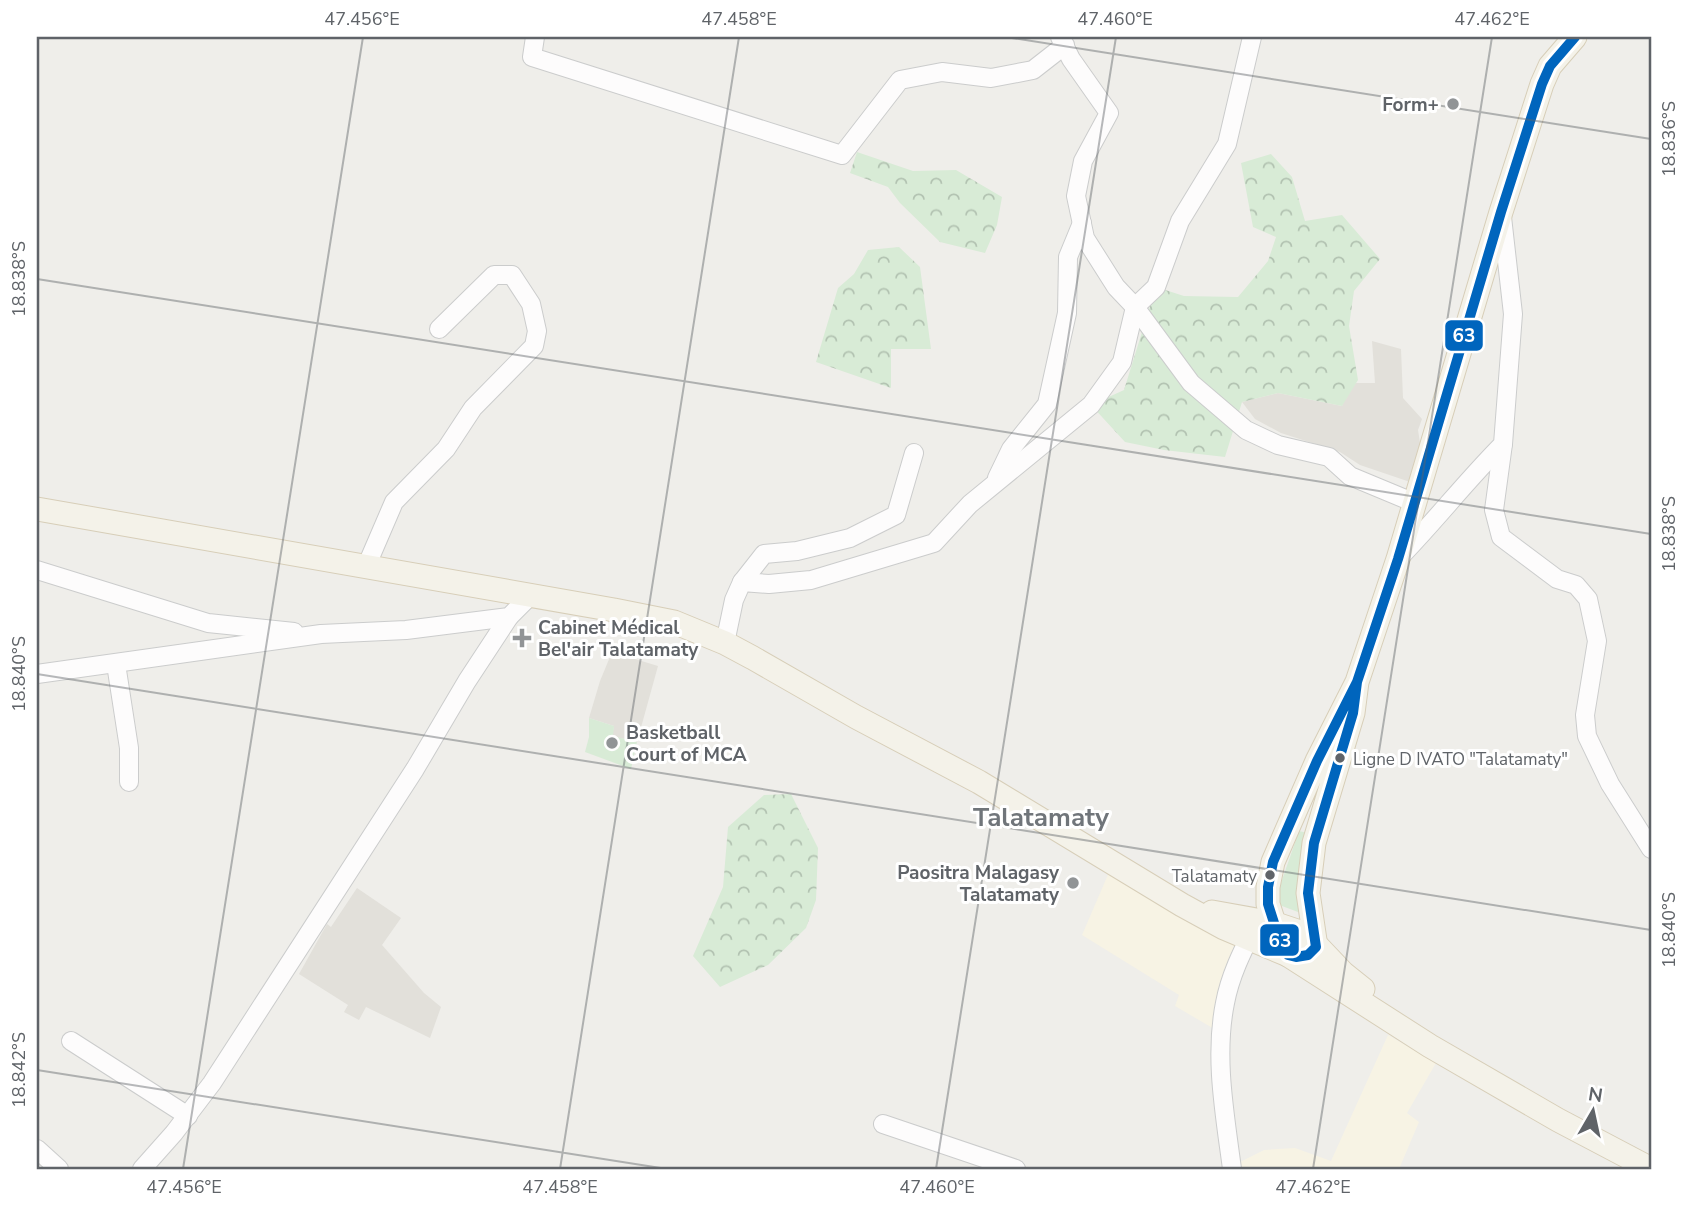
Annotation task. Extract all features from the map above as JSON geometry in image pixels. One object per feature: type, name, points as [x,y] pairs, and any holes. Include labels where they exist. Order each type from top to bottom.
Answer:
[{"type":"main road","points":[[1575,37],[1550,66],[1501,212],[1398,559],[1357,682],[1317,761],[1273,862],[1262,922],[1288,955],[1430,1046],[1558,1120],[1651,1169]]},
{"type":"main road","points":[[37,509],[532,594],[674,622],[725,643],[979,782],[1182,905],[1306,934],[1317,942],[1343,973],[1373,997],[1565,1112],[1608,1145]]},
{"type":"main road","points":[[1288,955],[1308,955],[1314,951],[1317,942],[1308,892],[1314,843],[1353,713],[1357,682]]},
{"type":"main road","points":[[1290,823],[1318,827]]},
{"type":"street","points":[[535,37],[532,57],[842,155],[900,80],[942,72],[991,78],[1033,70],[1063,41],[1071,59],[1109,113],[1083,161],[1076,196],[1085,238],[1116,287],[1135,307],[1191,383],[1246,430],[1278,445],[1328,457],[1350,476],[1415,503]]},
{"type":"street","points":[[742,582],[769,584],[811,580],[934,542],[970,504],[1091,405],[1122,362],[1135,307],[1156,287],[1180,221],[1227,144],[1252,37]]},
{"type":"street","points":[[1501,212],[1513,314],[1503,444],[1494,510],[1501,537],[1557,579],[1576,585],[1588,599],[1597,641],[1585,715],[1587,736],[1610,784],[1651,849]]},
{"type":"street","points":[[994,484],[1011,449],[1047,404],[1067,313],[1068,257],[1082,223]]},
{"type":"street","points":[[366,567],[394,502],[446,449],[473,408],[534,346],[537,331],[531,304],[512,275],[494,275],[439,329]]},
{"type":"street","points":[[1398,559],[1503,444]]},
{"type":"street","points":[[725,643],[734,600],[742,582],[764,554],[797,551],[850,538],[896,515],[914,453]]},
{"type":"street","points":[[37,570],[208,623],[321,634]]},
{"type":"street","points":[[142,1169],[188,1116],[300,948],[509,617],[532,594]]},
{"type":"street","points":[[37,674],[321,634],[406,630],[509,617]]},
{"type":"street","points":[[116,664],[129,748],[129,782]]},
{"type":"street","points":[[1232,1169],[1225,1122],[1221,1033],[1225,1002],[1234,971],[1262,922]]},
{"type":"street","points":[[71,1041],[188,1116]]},
{"type":"street","points":[[883,1124],[1016,1169]]},
{"type":"street","points":[[37,1149],[59,1169]]},
{"type":"shaded area","points":[[1372,341],[1401,349],[1403,398],[1422,419],[1418,430],[1421,449],[1416,484],[1360,465],[1340,452],[1281,433],[1255,419],[1242,402],[1278,393],[1342,406],[1349,383],[1375,383]]},
{"type":"shaded area","points":[[612,652],[658,666],[637,742],[612,736],[614,726],[589,718]]},
{"type":"shaded area","points":[[1113,863],[1248,939],[1221,1033],[1175,1006],[1179,995],[1082,935]]},
{"type":"shaded area","points":[[357,888],[401,918],[382,945],[424,993],[441,1007],[430,1038],[366,1007],[359,1020],[344,1012],[348,1005],[299,974],[327,924],[331,927]]},
{"type":"shaded area","points":[[1388,1035],[1436,1063],[1407,1113],[1419,1122],[1399,1169],[1240,1169],[1240,1162],[1264,1150],[1295,1148],[1331,1161]]},
{"type":"green space","points":[[857,152],[913,171],[956,170],[1002,197],[997,225],[985,253],[940,242],[900,203],[888,187],[850,173]]},
{"type":"green space","points":[[1271,154],[1292,177],[1305,221],[1342,215],[1380,259],[1354,291],[1349,326],[1358,380],[1342,406],[1278,393],[1242,402],[1225,457],[1164,450],[1125,442],[1091,405],[1124,390],[1156,287],[1184,296],[1238,297],[1268,261],[1276,237],[1253,227],[1241,163]]},
{"type":"green space","points":[[899,247],[920,267],[931,349],[891,349],[891,388],[816,362],[838,288],[854,274],[868,250]]},
{"type":"green space","name":"Basketball Court of MCA","points":[[589,718],[614,726],[613,736],[637,742],[631,769],[585,752],[589,737]]},
{"type":"green space","points":[[791,794],[818,848],[816,900],[806,928],[768,965],[720,987],[693,956],[723,887],[728,827],[764,795]]},
{"type":"green space","points":[[1299,831],[1316,835],[1306,915],[1274,903]]},
{"type":"transit line","name":"63","points":[[1357,682],[1353,713],[1314,843],[1308,893],[1316,947],[1308,955],[1296,957],[1288,955],[1282,948],[1268,904],[1273,862],[1317,761],[1357,682],[1398,559],[1501,212],[1542,84],[1550,66],[1575,37]]},
{"type":"place","name":"Form+","points":[[1453,104]]},
{"type":"place","name":"Cabinet Médical Bel'air Talatamaty","points":[[522,638]]},
{"type":"place","name":"Basketball Court of MCA","points":[[612,743]]},
{"type":"place","name":"Ligne D IVATO \"Talatamaty\"","points":[[1340,758]]},
{"type":"place","name":"Talatamaty","points":[[1270,875]]},
{"type":"place","name":"Paositra Malagasy Talatamaty","points":[[1073,883]]},
{"type":"district","name":"Talatamaty","points":[[1041,817]]}]
